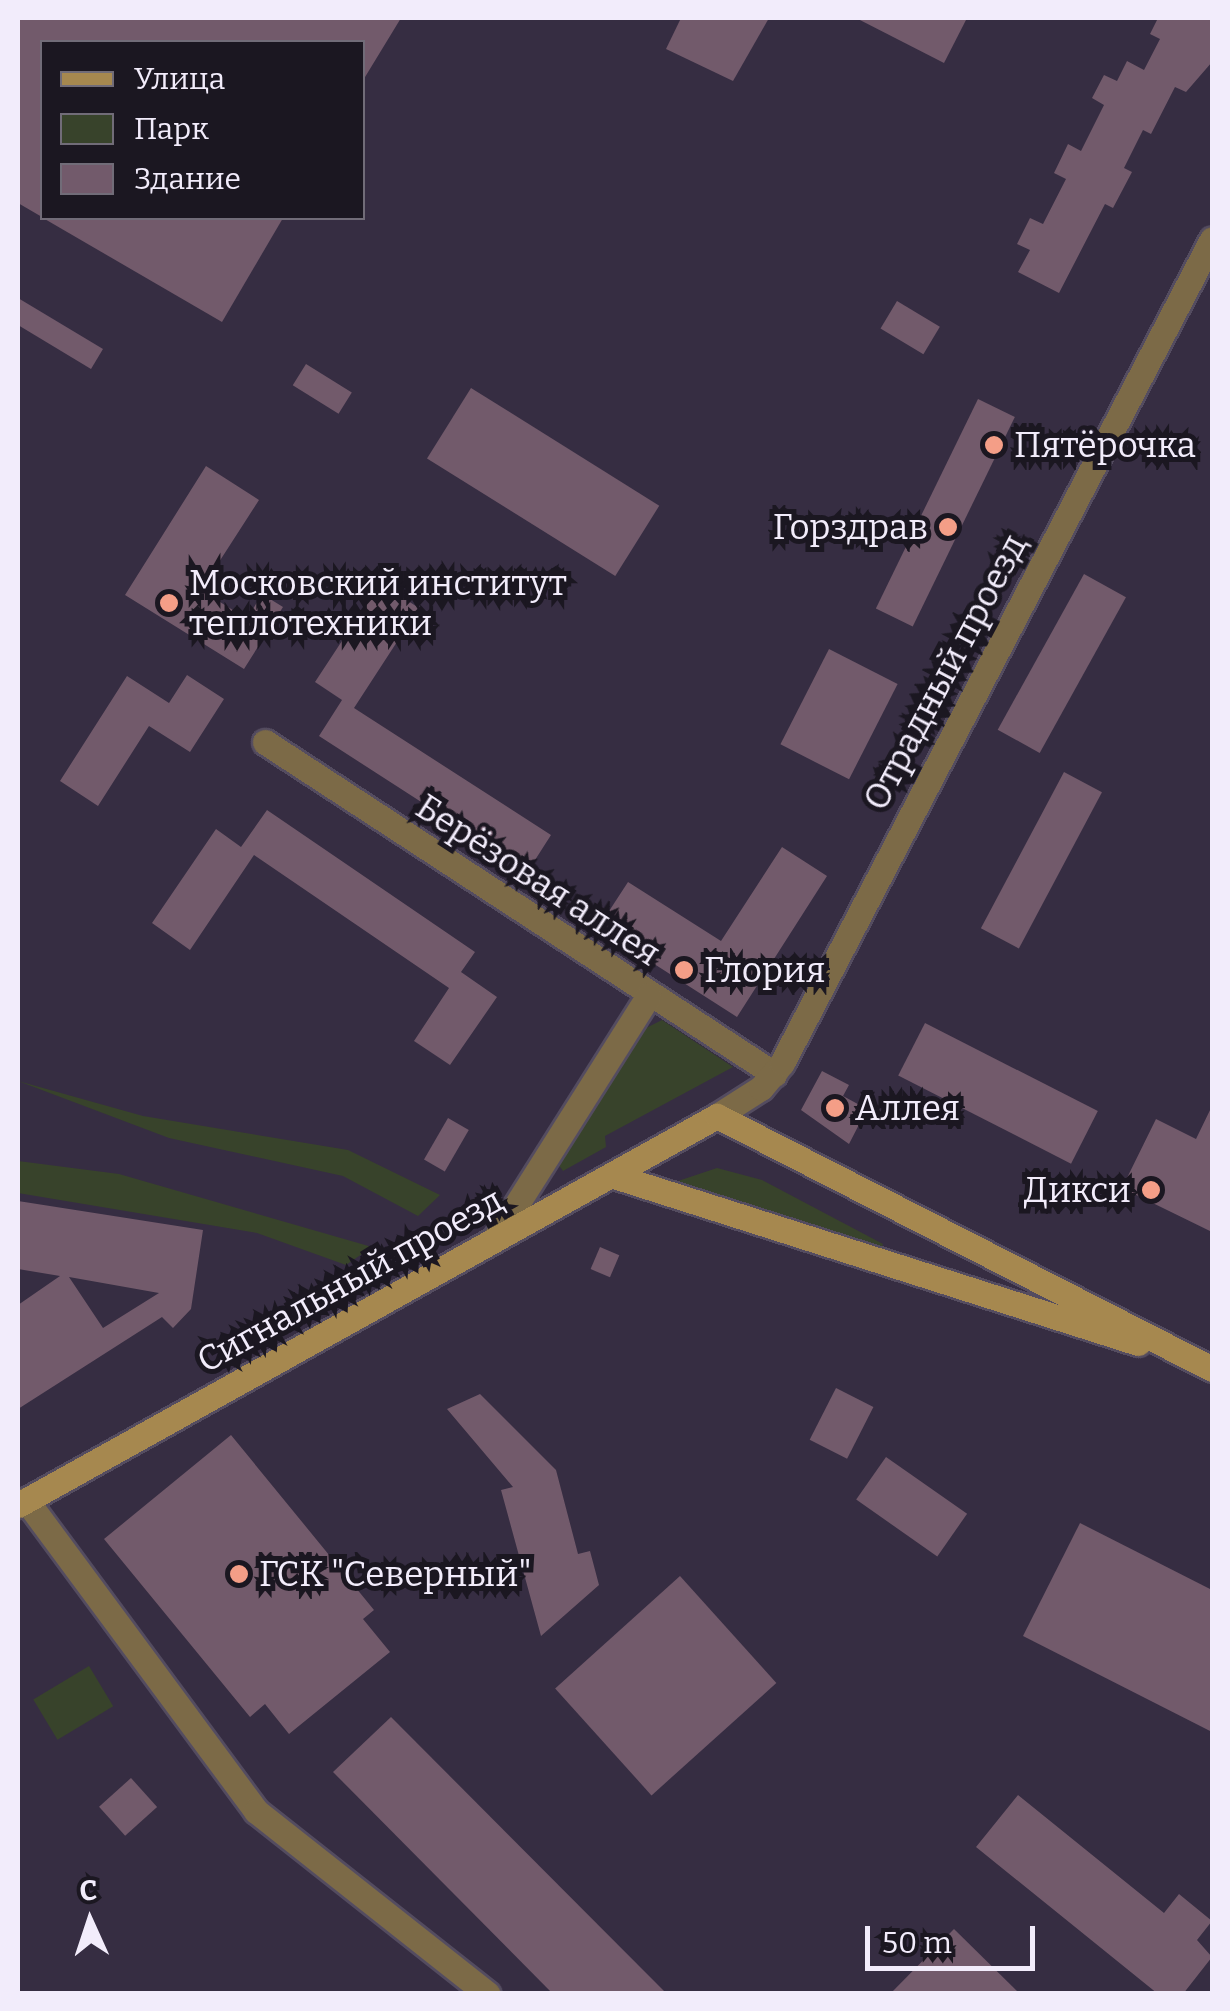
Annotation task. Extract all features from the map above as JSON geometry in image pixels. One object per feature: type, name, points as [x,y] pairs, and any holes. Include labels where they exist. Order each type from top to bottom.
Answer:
[{"type":"main road","name":"Сигнальный проезд","points":[[22,1503],[717,1116]]},
{"type":"main road","points":[[717,1116],[1204,1364]]},
{"type":"main road","points":[[614,1176],[1204,1364]]},
{"type":"street","name":"Отрадный проезд","points":[[717,1116],[774,1074],[1212,240]]},
{"type":"street","name":"Берёзовая аллея","points":[[265,742],[774,1074]]},
{"type":"street","points":[[496,1237],[650,995]]},
{"type":"street","points":[[22,1503],[256,1810],[488,1994]]},
{"type":"green space","points":[[662,1020],[733,1067],[605,1136],[606,1147],[563,1171],[558,1164],[640,1031]]},
{"type":"green space","points":[[18,1081],[143,1116],[348,1150],[440,1195],[418,1216],[343,1176],[169,1138]]},
{"type":"green space","points":[[18,1161],[119,1174],[372,1247],[346,1265],[257,1233],[18,1193]]},
{"type":"green space","points":[[717,1168],[762,1180],[883,1244],[881,1250],[678,1181]]},
{"type":"green space","points":[[89,1666],[113,1706],[57,1740],[33,1699]]},
{"type":"building","points":[[18,18],[401,18],[365,77],[365,40],[40,40],[40,216],[18,203]]},
{"type":"building","points":[[681,18],[769,18],[733,81],[666,49]]},
{"type":"building","points":[[856,18],[967,18],[944,63]]},
{"type":"building","points":[[1158,18],[1212,18],[1212,62],[1186,92],[1175,87],[1151,134],[1143,130],[1124,168],[1132,172],[1113,208],[1105,204],[1059,293],[1018,272],[1030,250],[1017,244],[1030,218],[1043,224],[1066,179],[1054,173],[1068,144],[1081,151],[1104,105],[1092,98],[1104,75],[1117,81],[1127,61],[1144,70],[1160,39],[1150,34]]},
{"type":"building","points":[[46,220],[282,220],[222,322]]},
{"type":"building","points":[[18,298],[103,349],[91,369],[18,325]]},
{"type":"building","points":[[897,301],[940,327],[923,354],[881,328]]},
{"type":"building","points":[[306,364],[352,393],[339,414],[293,385]]},
{"type":"building","points":[[471,388],[659,506],[615,576],[427,458]]},
{"type":"building","points":[[978,399],[1015,417],[913,626],[876,608]]},
{"type":"building","points":[[206,466],[259,500],[201,590],[247,619],[262,594],[283,607],[244,669],[125,595]]},
{"type":"building","points":[[1084,574],[1126,597],[1040,753],[998,730]]},
{"type":"building","points":[[380,583],[419,608],[354,708],[551,835],[528,871],[319,736],[342,700],[315,682]]},
{"type":"building","points":[[829,649],[898,684],[849,779],[780,744]]},
{"type":"building","points":[[187,675],[224,699],[190,752],[149,726],[98,806],[60,781],[127,676],[169,703]]},
{"type":"building","points":[[1064,772],[1102,792],[1019,948],[981,928]]},
{"type":"building","points":[[267,810],[475,952],[461,972],[497,997],[450,1065],[414,1041],[449,988],[254,855],[190,950],[152,923],[216,829],[241,847]]},
{"type":"building","points":[[782,847],[827,876],[737,1017],[598,928],[628,882],[721,941]]},
{"type":"building","points":[[925,1023],[1098,1111],[1071,1164],[898,1076]]},
{"type":"building","points":[[822,1071],[849,1085],[843,1096],[867,1109],[849,1144],[801,1110]]},
{"type":"building","points":[[1212,1106],[1212,1232],[1122,1188],[1156,1119],[1196,1139]]},
{"type":"building","points":[[448,1118],[469,1130],[445,1172],[424,1160]]},
{"type":"building","points":[[18,1201],[203,1230],[191,1309],[173,1328],[162,1317],[18,1409],[18,1305],[60,1276],[18,1269]],"holes":[[[69,1277],[159,1293],[103,1328]]]},
{"type":"building","points":[[600,1247],[619,1255],[610,1277],[591,1269]]},
{"type":"building","points":[[836,1388],[873,1407],[847,1459],[810,1440]]},
{"type":"building","points":[[480,1394],[556,1470],[578,1554],[590,1551],[599,1585],[541,1636],[501,1490],[513,1487],[447,1409]]},
{"type":"building","name":"ГСК \"Северный\"","points":[[231,1435],[374,1610],[363,1619],[390,1652],[289,1734],[265,1704],[250,1717],[104,1539]]},
{"type":"building","points":[[886,1457],[967,1514],[937,1556],[856,1500]]},
{"type":"building","points":[[1080,1523],[1212,1590],[1212,1732],[1023,1636]]},
{"type":"building","points":[[680,1576],[776,1683],[652,1795],[555,1688]]},
{"type":"building","points":[[391,1717],[667,1994],[553,1994],[333,1772]]},
{"type":"building","points":[[131,1778],[157,1807],[125,1836],[99,1807]]},
{"type":"building","points":[[1018,1795],[1164,1913],[1179,1894],[1212,1921],[1197,1940],[1212,1957],[1183,1994],[1158,1994],[976,1847]]},
{"type":"building","points":[[954,1929],[1020,1994],[890,1994]]},
{"type":"place","name":"Пятёрочка","points":[[994,445]]},
{"type":"place","name":"Горздрав","points":[[948,527]]},
{"type":"place","name":"Московский институт теплотехники","points":[[169,603]]},
{"type":"place","name":"Глория","points":[[684,970]]},
{"type":"place","name":"Аллея","points":[[835,1108]]},
{"type":"place","name":"Дикси","points":[[1151,1190]]},
{"type":"place","name":"ГСК \"Северный\"","points":[[239,1574]]}]
